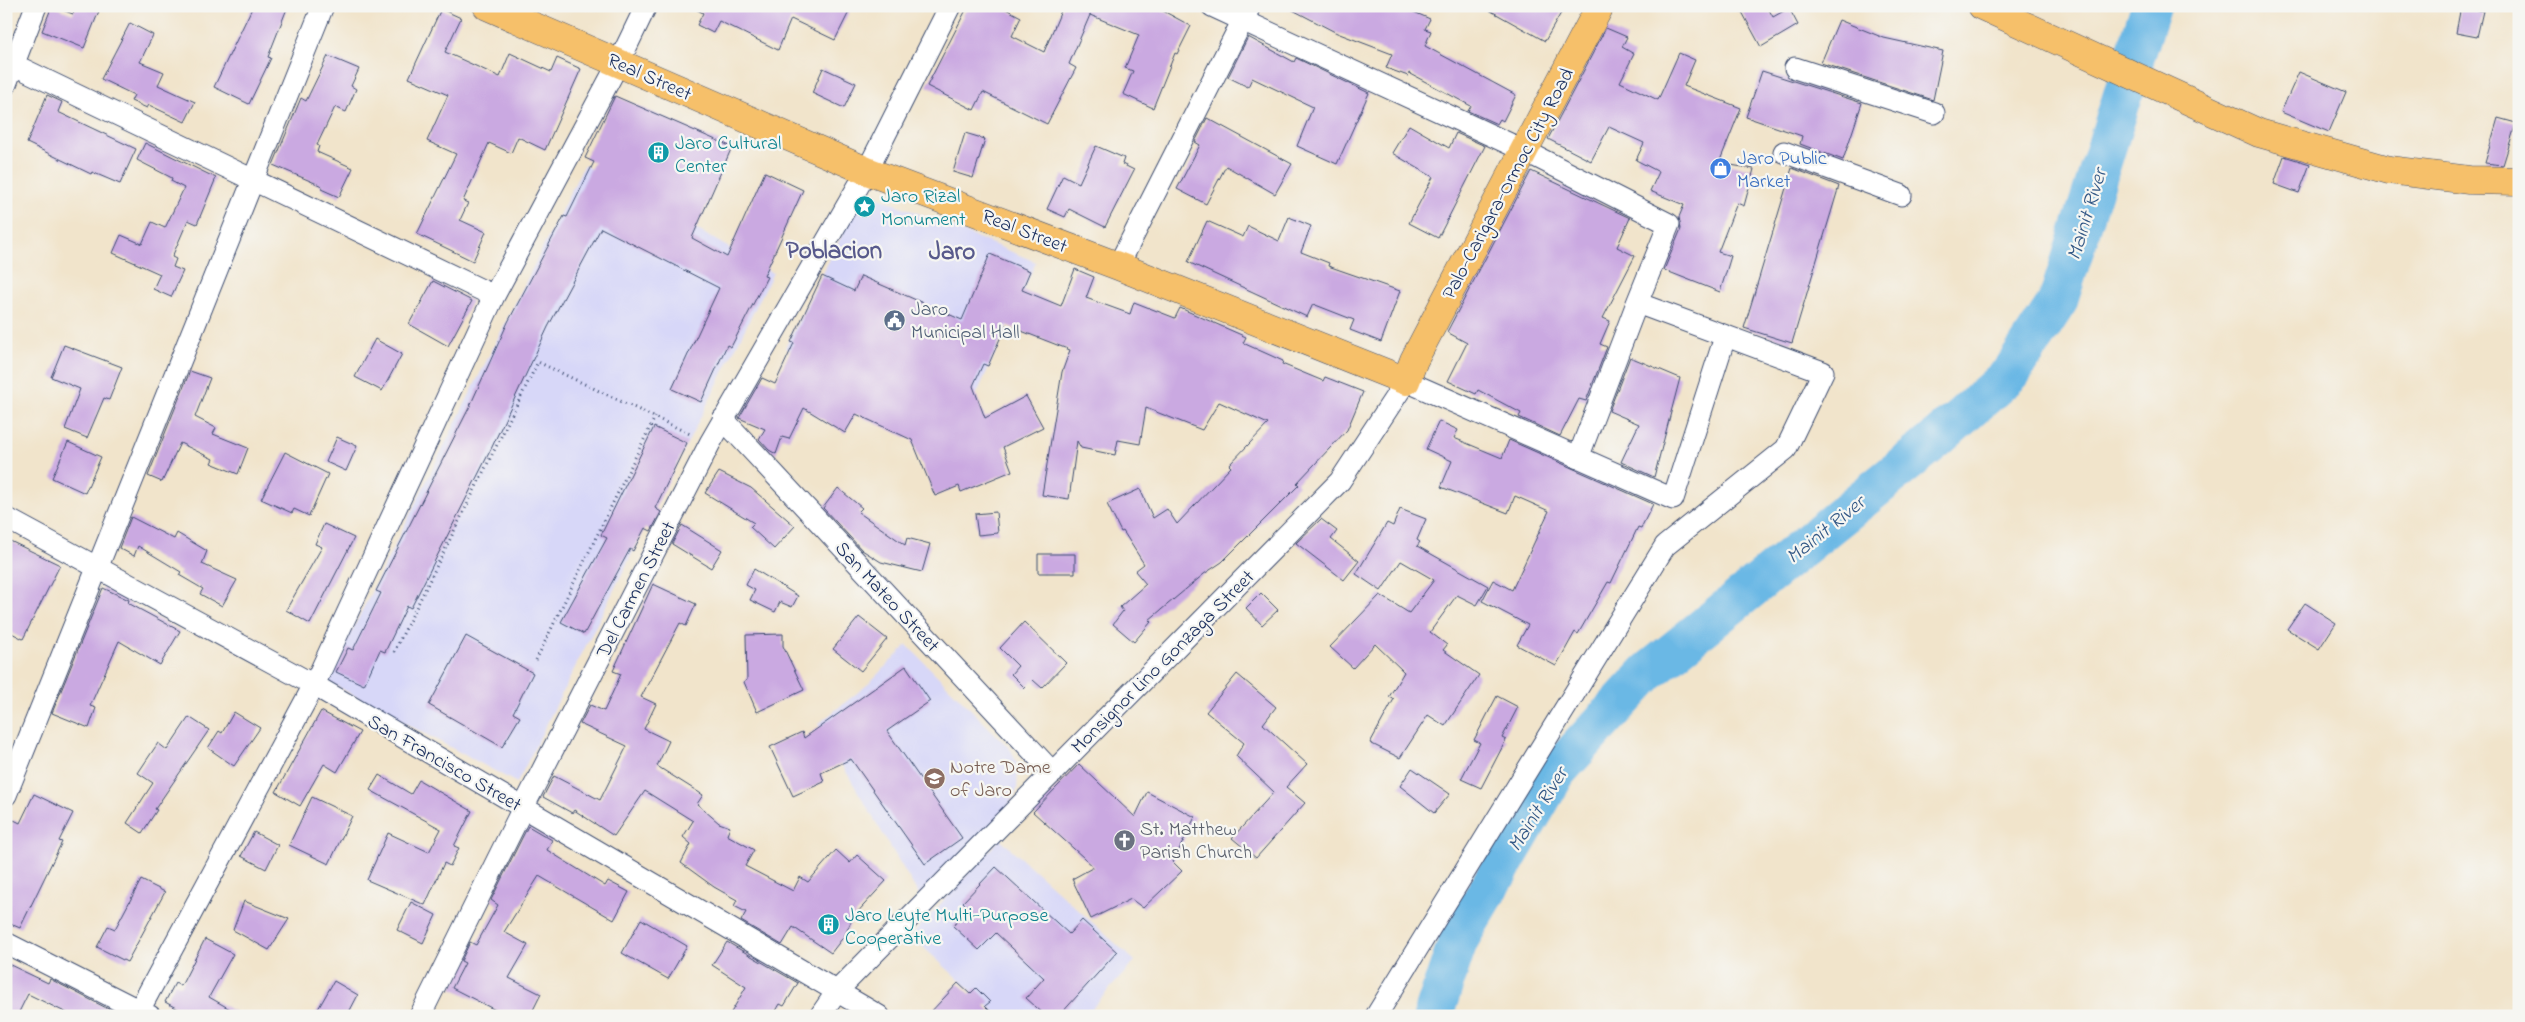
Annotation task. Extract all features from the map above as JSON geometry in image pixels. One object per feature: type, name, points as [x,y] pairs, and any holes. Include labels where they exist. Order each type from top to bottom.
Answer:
[{"type":"main road","name":"Real Street","points":[[488,6],[867,171],[1118,266],[1410,371]]},
{"type":"main road","name":"Palo-Carigara-Ormoc City Road","points":[[1410,371],[1600,6]]},
{"type":"main road","points":[[1990,10],[2259,132],[2389,170],[2469,180],[2519,181]]},
{"type":"street","points":[[36,6],[8,70],[253,181],[494,296]]},
{"type":"street","points":[[6,795],[99,568],[323,6]]},
{"type":"street","points":[[6,943],[142,1014],[314,685],[494,296],[619,62],[646,6]]},
{"type":"street","name":"Del Carmen Street","points":[[420,1016],[523,808],[710,443],[867,171],[950,6]]},
{"type":"street","points":[[1212,6],[1246,13],[1669,224],[1578,458]]},
{"type":"street","points":[[1118,266],[1246,13]]},
{"type":"street","points":[[1795,68],[1934,113]]},
{"type":"street","points":[[1784,152],[1901,195]]},
{"type":"street","points":[[1376,1016],[1665,546],[1786,449],[1823,372],[1637,303]]},
{"type":"street","points":[[1410,371],[1578,458],[1673,499],[1725,337]]},
{"type":"street","name":"Monsignor Lino Gonzaga Street","points":[[820,1016],[838,990],[1340,481],[1410,371]]},
{"type":"street","name":"San Mateo Street","points":[[723,419],[1053,773]]},
{"type":"street","name":"San Francisco Street","points":[[6,518],[314,685],[838,990],[879,1016]]},
{"type":"path","points":[[394,652],[538,362],[710,443]]},
{"type":"path","points":[[536,660],[655,417]]},
{"type":"shaded area","points":[[584,165],[773,273],[517,783],[327,681]]},
{"type":"shaded area","points":[[864,191],[1036,262],[966,418],[785,348]]},
{"type":"shaded area","name":"Notre Dame of Jaro","points":[[907,645],[1011,750],[1018,766],[1017,789],[1004,815],[919,895],[818,724],[866,686]]},
{"type":"shaded area","name":"Notre Dame of Jaro","points":[[1000,839],[1135,961],[1085,1016],[999,1016],[911,936]]},
{"type":"building","points":[[52,6],[73,14],[76,6],[101,6],[84,48],[42,31]]},
{"type":"building","points":[[253,6],[288,6],[268,57],[271,58],[249,104],[214,87]]},
{"type":"building","points":[[690,6],[852,6],[835,40],[791,19],[778,50],[719,21],[713,33],[697,25],[703,13]]},
{"type":"building","points":[[968,6],[1000,6],[1021,17],[1012,36],[1044,52],[1063,6],[1154,6],[1191,26],[1177,54],[1175,53],[1153,108],[1123,94],[1133,71],[1125,68],[1139,35],[1090,15],[1069,64],[1076,68],[1047,124],[983,92],[974,110],[927,86]]},
{"type":"building","points":[[1285,6],[1400,6],[1430,19],[1425,29],[1431,31],[1425,46],[1516,95],[1503,121],[1500,119],[1497,124],[1468,111],[1471,106],[1409,73],[1408,76],[1386,68],[1392,54],[1337,33]]},
{"type":"building","points":[[1482,6],[1565,6],[1545,41]]},
{"type":"building","points":[[1751,6],[1767,6],[1773,17],[1789,8],[1798,25],[1761,47],[1742,12]]},
{"type":"building","points":[[2461,6],[2483,11],[2477,37],[2456,33]]},
{"type":"building","points":[[441,9],[461,18],[445,52],[500,77],[510,53],[551,72],[557,58],[581,69],[545,150],[518,137],[511,153],[489,143],[463,201],[468,203],[460,220],[486,232],[473,261],[417,234],[456,154],[427,141],[448,95],[409,78]]},
{"type":"building","points":[[1839,20],[1884,38],[1943,51],[1933,100],[1821,63]]},
{"type":"building","points":[[130,23],[153,35],[140,62],[164,72],[158,85],[195,102],[185,122],[149,105],[147,108],[131,101],[134,95],[101,79]]},
{"type":"building","points":[[1606,28],[1627,37],[1622,47],[1634,54],[1620,82],[1658,100],[1679,53],[1695,60],[1684,86],[1741,108],[1719,163],[1754,169],[1744,206],[1737,203],[1718,252],[1731,256],[1720,292],[1664,270],[1681,229],[1679,217],[1684,205],[1650,191],[1659,172],[1636,160],[1644,143],[1609,127],[1591,161],[1548,139]]},
{"type":"building","points":[[1248,37],[1294,62],[1296,58],[1369,93],[1337,164],[1297,146],[1313,107],[1252,78],[1248,87],[1228,77]]},
{"type":"building","points":[[328,56],[359,69],[351,86],[356,89],[346,112],[335,107],[317,145],[319,146],[317,152],[353,168],[339,197],[321,189],[322,186],[273,165],[301,98],[306,101]]},
{"type":"building","points":[[823,68],[856,83],[844,108],[812,93]]},
{"type":"building","points":[[1762,71],[1862,103],[1843,160],[1800,144],[1802,136],[1746,117]]},
{"type":"building","points":[[2299,72],[2346,92],[2329,132],[2281,112]]},
{"type":"building","points":[[47,95],[62,102],[58,112],[136,149],[120,184],[92,172],[91,174],[27,143]]},
{"type":"building","points":[[615,96],[732,147],[692,238],[727,257],[765,172],[803,190],[764,276],[767,277],[731,347],[727,345],[701,402],[672,389],[719,288],[601,228],[548,327],[492,447],[411,608],[407,606],[385,652],[380,650],[364,685],[336,672],[348,648],[353,650],[381,593],[376,591],[469,408],[508,322],[564,216],[567,217],[594,162],[585,158]]},
{"type":"building","points":[[1207,118],[1292,164],[1275,194],[1226,166],[1206,204],[1177,189],[1200,145],[1195,142]]},
{"type":"building","points":[[2498,118],[2516,123],[2503,165],[2485,163]]},
{"type":"building","points":[[1409,125],[1449,148],[1456,133],[1485,146],[1438,238],[1409,223],[1433,177],[1392,153]]},
{"type":"building","points":[[965,133],[985,139],[973,178],[953,172]]},
{"type":"building","points":[[145,143],[216,178],[197,224],[188,220],[172,257],[176,259],[173,267],[183,271],[171,297],[153,289],[160,274],[113,253],[121,235],[142,244],[152,222],[165,228],[184,188],[171,181],[172,178],[137,160]]},
{"type":"building","points":[[1096,146],[1124,158],[1122,164],[1134,170],[1105,227],[1069,209],[1065,217],[1047,209],[1063,175],[1079,183]]},
{"type":"building","points":[[2284,156],[2310,164],[2299,193],[2274,184]]},
{"type":"building","points":[[1792,168],[1839,186],[1792,343],[1744,328]]},
{"type":"building","points":[[1531,171],[1630,218],[1617,247],[1635,256],[1603,318],[1610,321],[1600,344],[1607,347],[1586,401],[1579,399],[1560,436],[1519,417],[1521,413],[1478,390],[1476,394],[1448,381],[1467,343],[1447,332]]},
{"type":"building","points":[[1289,217],[1311,226],[1301,252],[1329,263],[1328,266],[1400,291],[1381,342],[1350,330],[1354,320],[1313,304],[1307,317],[1188,262],[1207,221],[1243,237],[1248,226],[1279,241]]},
{"type":"building","points":[[990,254],[1030,271],[1022,290],[1061,306],[1075,269],[1094,277],[1086,298],[1130,314],[1134,302],[1175,318],[1180,308],[1246,337],[1243,343],[1283,361],[1282,364],[1323,381],[1325,377],[1363,392],[1347,430],[1297,483],[1299,485],[1222,562],[1204,574],[1149,620],[1151,622],[1134,642],[1113,624],[1123,611],[1120,607],[1146,584],[1135,571],[1144,564],[1123,531],[1121,532],[1107,504],[1140,489],[1153,518],[1167,509],[1177,524],[1231,467],[1229,465],[1268,424],[1219,402],[1202,430],[1146,408],[1140,444],[1118,440],[1115,455],[1081,448],[1077,441],[1069,499],[1042,495],[1062,372],[1070,350],[1006,325],[988,366],[983,364],[973,386],[985,418],[1026,396],[1043,427],[1003,447],[1012,471],[961,492],[959,486],[935,496],[912,440],[856,414],[845,433],[804,408],[789,439],[782,437],[776,454],[769,450],[759,439],[765,429],[739,418],[762,378],[775,384],[794,343],[791,342],[822,276],[854,291],[861,276],[962,320]]},
{"type":"building","points":[[433,281],[472,301],[448,346],[409,324]]},
{"type":"building","points":[[375,339],[402,354],[382,391],[355,377]]},
{"type":"building","points":[[64,345],[122,367],[109,400],[104,398],[87,438],[65,429],[80,389],[51,377]]},
{"type":"building","points":[[1630,357],[1680,378],[1654,477],[1621,462],[1639,424],[1609,411]]},
{"type":"building","points":[[190,371],[210,378],[195,417],[216,428],[213,434],[248,448],[238,474],[211,463],[213,459],[180,443],[162,482],[148,476]]},
{"type":"building","points":[[1439,421],[1458,430],[1454,438],[1502,458],[1509,440],[1653,504],[1641,528],[1638,527],[1611,583],[1608,582],[1578,634],[1575,632],[1556,666],[1517,645],[1528,625],[1482,601],[1493,580],[1512,590],[1549,511],[1515,496],[1508,513],[1441,487],[1452,461],[1426,449]]},
{"type":"building","points":[[654,427],[687,443],[655,508],[661,512],[651,531],[645,528],[633,551],[630,549],[584,634],[561,622],[607,538],[601,535]]},
{"type":"building","points":[[337,437],[357,446],[346,471],[326,462]]},
{"type":"building","points":[[68,442],[101,457],[85,493],[52,478]]},
{"type":"building","points":[[285,452],[328,474],[309,516],[294,509],[292,513],[261,499]]},
{"type":"building","points":[[719,472],[751,488],[795,526],[774,549],[750,527],[754,523],[705,493]]},
{"type":"building","points":[[838,488],[862,508],[858,512],[905,545],[907,538],[930,544],[922,572],[881,562],[862,550],[823,508]]},
{"type":"building","points":[[1400,509],[1426,519],[1417,540],[1420,542],[1417,546],[1488,586],[1477,605],[1457,595],[1430,632],[1447,645],[1443,650],[1479,675],[1445,726],[1428,715],[1400,758],[1370,743],[1394,699],[1389,697],[1404,672],[1375,644],[1353,668],[1330,647],[1380,595],[1409,613],[1434,580],[1401,561],[1381,591],[1356,574],[1387,523],[1393,526]]},
{"type":"building","points":[[996,512],[998,533],[978,535],[975,514]]},
{"type":"building","points":[[131,517],[174,539],[177,533],[207,551],[202,564],[237,580],[222,606],[200,594],[203,589],[179,575],[181,572],[138,546],[134,556],[119,548]]},
{"type":"building","points":[[1321,519],[1337,531],[1331,539],[1359,561],[1344,580],[1296,543]]},
{"type":"building","points":[[324,524],[354,538],[310,624],[286,610],[322,547],[315,544]]},
{"type":"building","points":[[682,525],[722,550],[711,568],[672,544]]},
{"type":"building","points":[[6,539],[60,565],[23,639],[6,630]]},
{"type":"building","points":[[1038,554],[1075,554],[1075,573],[1038,573]]},
{"type":"building","points":[[754,569],[798,596],[792,607],[780,602],[775,612],[750,600],[755,590],[746,585]]},
{"type":"building","points":[[653,584],[696,604],[686,626],[680,623],[641,697],[656,704],[644,729],[669,741],[657,766],[703,795],[697,804],[719,823],[730,827],[727,835],[754,850],[745,866],[793,891],[800,877],[808,882],[836,850],[850,863],[857,855],[886,881],[853,917],[845,935],[831,953],[793,927],[782,945],[741,921],[746,912],[734,906],[737,900],[714,887],[681,863],[691,844],[683,837],[693,821],[645,791],[614,836],[574,810],[572,813],[543,797],[554,776],[600,800],[627,746],[580,724],[590,705],[604,711],[621,674],[613,671]]},
{"type":"building","points":[[103,588],[129,600],[128,603],[180,631],[160,665],[119,641],[90,706],[96,708],[89,728],[52,713]]},
{"type":"building","points":[[1261,593],[1278,610],[1262,625],[1246,608]]},
{"type":"building","points":[[2305,603],[2336,623],[2319,649],[2287,629]]},
{"type":"building","points":[[859,617],[887,639],[861,671],[833,649]]},
{"type":"building","points":[[1024,622],[1066,663],[1042,688],[1033,680],[1025,688],[1011,674],[1018,666],[1000,648]]},
{"type":"building","points":[[783,634],[783,646],[804,690],[757,712],[744,682],[747,680],[746,635]]},
{"type":"building","points":[[466,636],[533,673],[513,713],[520,717],[502,747],[429,705]]},
{"type":"building","points":[[906,666],[930,701],[887,731],[962,838],[925,864],[851,759],[821,773],[824,782],[793,796],[770,747],[802,732],[804,738]]},
{"type":"building","points":[[1237,674],[1276,707],[1263,724],[1307,764],[1286,787],[1305,803],[1256,858],[1232,838],[1274,792],[1236,756],[1244,743],[1206,712]]},
{"type":"building","points":[[1497,696],[1518,707],[1502,738],[1506,740],[1481,788],[1461,779],[1480,743],[1474,740]]},
{"type":"building","points":[[321,711],[360,732],[337,772],[324,764],[300,806],[276,792]]},
{"type":"building","points":[[234,712],[260,728],[234,766],[208,748],[219,731],[222,733]]},
{"type":"building","points":[[189,717],[209,730],[155,809],[157,810],[142,833],[127,823],[153,783],[138,773],[158,743],[167,750]]},
{"type":"building","name":"St. Matthew Parish Church","points":[[1079,764],[1135,817],[1147,792],[1195,817],[1173,862],[1182,871],[1143,908],[1131,899],[1091,919],[1072,879],[1094,867],[1033,812]]},
{"type":"building","points":[[1412,768],[1450,794],[1434,813],[1400,786]]},
{"type":"building","points":[[379,775],[411,794],[419,780],[472,811],[454,846],[459,848],[450,866],[444,863],[425,905],[367,880],[388,833],[429,852],[441,829],[370,790]]},
{"type":"building","points":[[34,794],[73,813],[59,841],[62,842],[20,928],[6,922],[6,836],[14,820],[20,823]]},
{"type":"building","points":[[312,797],[352,816],[329,864],[289,845]]},
{"type":"building","points":[[528,826],[552,840],[547,850],[605,886],[608,881],[629,892],[614,920],[539,876],[504,932],[528,945],[509,978],[541,994],[530,1016],[507,1016],[452,988],[465,963],[461,961],[470,942],[476,945],[498,905],[491,900]]},
{"type":"building","points":[[254,832],[278,845],[266,869],[241,856]]},
{"type":"building","points":[[996,867],[1069,934],[1082,920],[1117,952],[1059,1016],[1046,1016],[1026,998],[1044,978],[996,933],[979,950],[953,926],[969,908],[963,902]]},
{"type":"building","points":[[141,880],[165,892],[127,962],[97,947],[108,926],[115,929]]},
{"type":"building","points":[[244,901],[289,919],[269,950],[233,930]]},
{"type":"building","points":[[411,902],[436,915],[423,943],[397,930]]},
{"type":"building","points":[[641,919],[687,946],[668,979],[622,953]]},
{"type":"building","points":[[205,939],[233,954],[209,997],[242,1016],[191,1016],[165,1002],[175,983],[181,986]]},
{"type":"building","points":[[727,942],[798,983],[784,1006],[780,1004],[773,1016],[729,1016],[746,987],[712,965]]},
{"type":"building","points":[[6,963],[48,983],[50,979],[122,1016],[73,1016],[28,994],[17,1016],[6,1016]]},
{"type":"building","points":[[334,981],[358,995],[347,1016],[314,1016]]},
{"type":"building","points":[[958,983],[970,994],[976,988],[990,1002],[985,1006],[995,1016],[927,1016]]},
{"type":"waterway","name":"Mainit River","points":[[1433,1016],[1458,941],[1557,771],[1648,672],[1933,442],[2011,373],[2058,301],[2151,6]]},
{"type":"place","name":"Jaro Cultural Center","points":[[659,153]]},
{"type":"place","name":"Jaro Public Market","points":[[1721,169]]},
{"type":"place","name":"Jaro Rizal Monument","points":[[865,206]]},
{"type":"place","name":"Jaro Municipal Hall","points":[[895,320]]},
{"type":"place","name":"Notre Dame of Jaro","points":[[934,778]]},
{"type":"place","name":"St. Matthew Parish Church","points":[[1124,840]]},
{"type":"place","name":"Jaro Leyte Multi-Purpose Cooperative","points":[[829,925]]},
{"type":"district","name":"Poblacion","points":[[834,249]]},
{"type":"district","name":"Jaro","points":[[952,250]]}]
